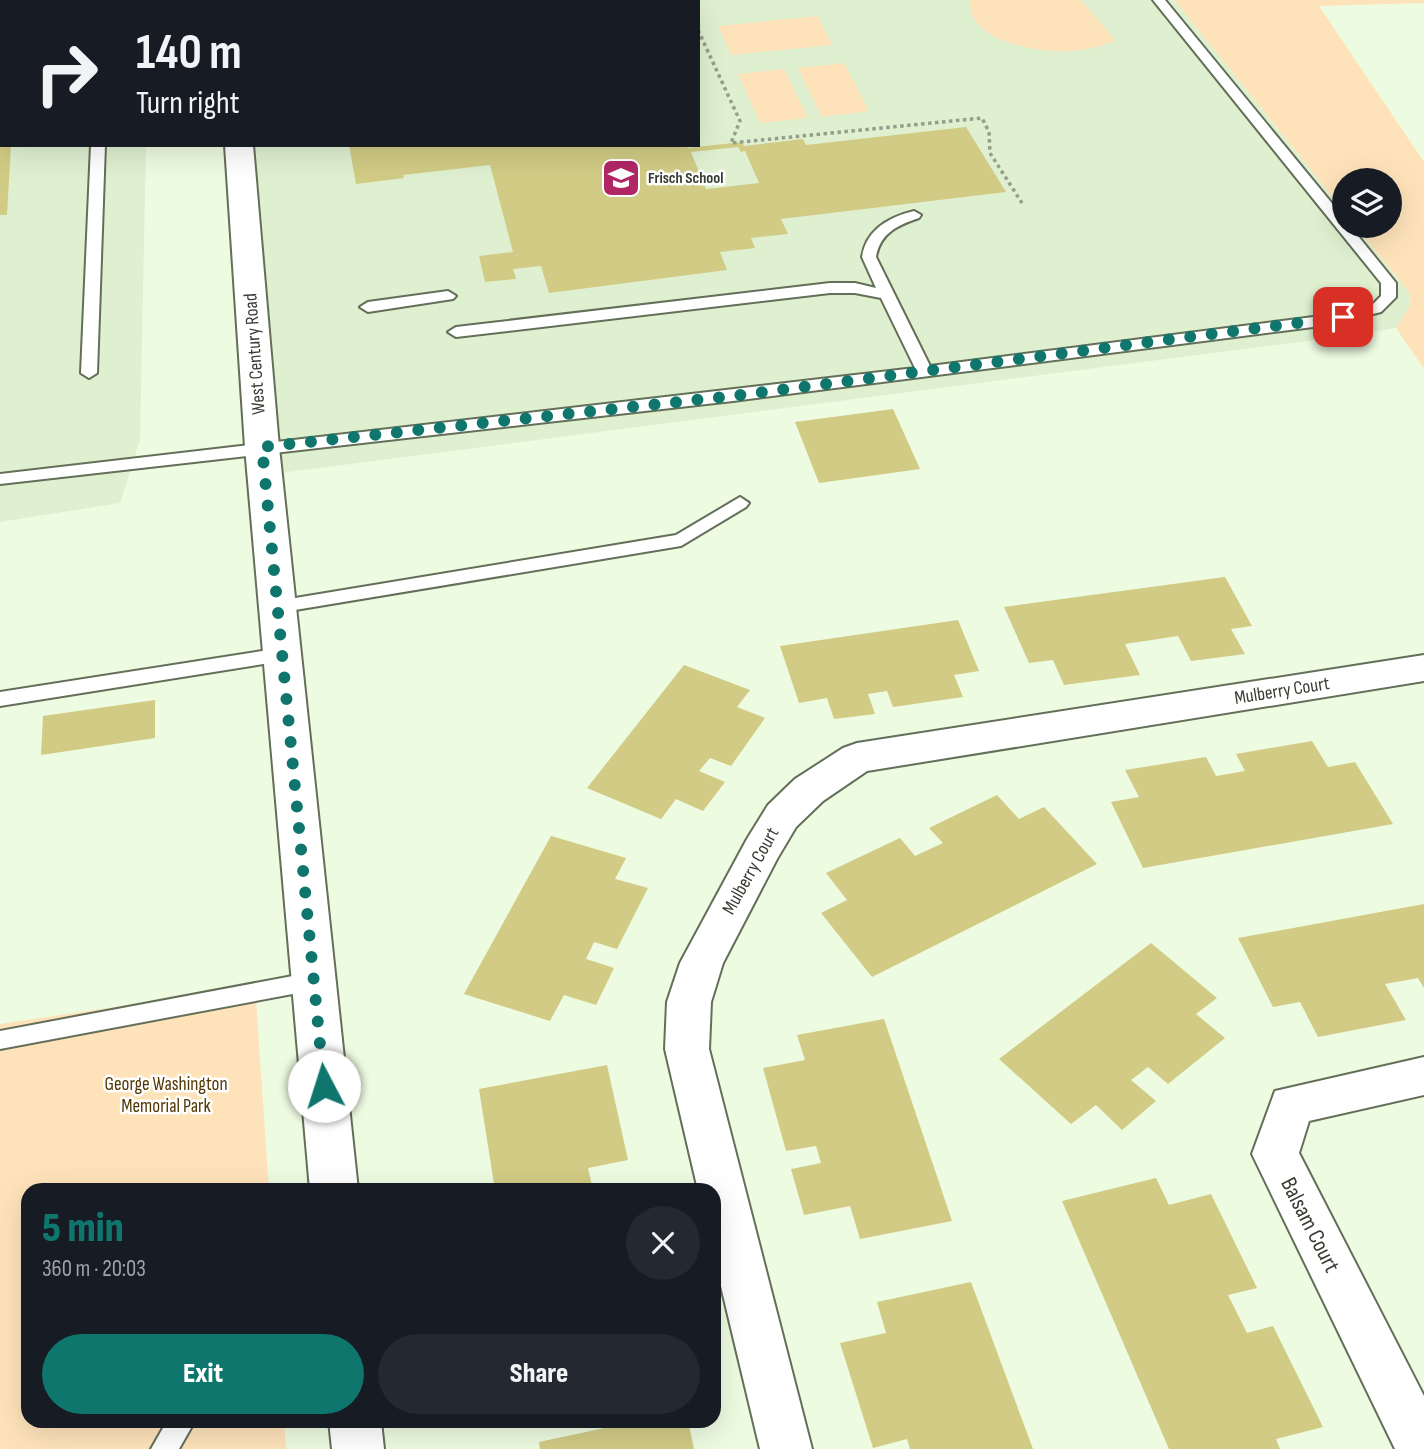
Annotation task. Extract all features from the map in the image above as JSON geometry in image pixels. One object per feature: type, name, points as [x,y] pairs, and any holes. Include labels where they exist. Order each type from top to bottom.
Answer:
[{"type":"street","name":"West Century Road","points":[[240,147],[262,447],[333,1183]]},
{"type":"street","name":"Mulberry Court","points":[[720,1183],[687,1049],[689,1002],[702,963],[761,850],[782,816],[809,790],[857,758],[1423,669]]},
{"type":"street","name":"Balsam Court","points":[[1419,1087],[1291,1105],[1275,1154],[1423,1449]]},
{"type":"street","name":"Mulberry Court","points":[[721,1186],[786,1449]]},
{"type":"street","points":[[356,1428],[358,1449]]},
{"type":"lane","points":[[0,480],[262,447],[733,396],[1329,320],[1376,309],[1388,297],[1389,283],[1159,0]]},
{"type":"lane","points":[[89,373],[98,147]]},
{"type":"lane","points":[[914,215],[876,235],[869,248],[873,269],[924,371]]},
{"type":"lane","points":[[456,332],[830,288],[855,288],[885,294]]},
{"type":"lane","points":[[368,307],[448,296]]},
{"type":"lane","points":[[277,607],[681,540],[740,503]]},
{"type":"lane","points":[[0,699],[282,655]]},
{"type":"lane","points":[[0,1040],[314,981]]},
{"type":"lane","points":[[164,1449],[178,1428]]},
{"type":"path","points":[[700,34],[740,121],[731,143],[982,118],[989,132],[990,153],[1022,203]]},
{"type":"shaded area","points":[[700,0],[1174,0],[1332,196],[1332,238],[1365,238],[1410,293],[1409,307],[1396,328],[265,475],[239,147],[700,147]]},
{"type":"shaded area","points":[[0,147],[146,147],[140,440],[120,503],[0,522]]},
{"type":"green space","points":[[970,0],[1081,0],[1116,41],[1074,51],[1026,47],[993,35],[980,26],[972,14]]},
{"type":"green space","points":[[1174,0],[1424,0],[1424,3],[1319,6],[1424,162],[1424,369],[1396,328],[1409,307],[1410,293],[1365,238],[1402,238],[1402,168],[1332,168],[1332,196]]},
{"type":"green space","points":[[818,16],[832,45],[731,55],[718,26]]},
{"type":"green space","points":[[844,63],[869,111],[822,117],[798,68]]},
{"type":"green space","points":[[784,69],[808,118],[760,123],[738,74]]},
{"type":"green space","name":"George Washington Memorial Park","points":[[255,986],[269,1183],[21,1183],[21,1428],[284,1428],[286,1449],[0,1449],[0,1024]]},
{"type":"building","points":[[966,127],[1006,192],[781,219],[788,234],[751,238],[755,248],[720,252],[727,270],[549,293],[541,266],[513,269],[516,279],[485,282],[479,256],[513,252],[490,165],[403,175],[404,178],[356,184],[349,147],[688,148],[742,142],[744,146],[803,139],[806,145]],"holes":[[[738,147],[741,152],[745,151],[759,183],[706,189],[691,152]]]},
{"type":"building","points":[[0,147],[11,147],[7,215],[0,215]]},
{"type":"building","points":[[893,409],[920,469],[819,483],[795,422]]},
{"type":"building","points":[[1225,577],[1252,626],[1231,629],[1245,654],[1191,661],[1178,636],[1125,644],[1140,675],[1064,685],[1053,660],[1029,663],[1004,607]]},
{"type":"building","points":[[958,620],[979,671],[954,675],[963,697],[893,707],[887,691],[868,694],[875,714],[834,719],[827,698],[799,703],[780,646]]},
{"type":"building","points":[[684,665],[750,690],[737,707],[765,718],[731,766],[710,758],[699,771],[725,782],[703,811],[676,799],[661,819],[587,788]]},
{"type":"building","points":[[155,700],[155,738],[41,755],[43,716]]},
{"type":"building","points":[[1312,741],[1328,767],[1355,762],[1393,824],[1143,868],[1111,802],[1139,797],[1125,770],[1206,757],[1216,776],[1245,771],[1236,754]]},
{"type":"building","points":[[997,795],[1019,819],[1044,807],[1097,864],[872,977],[821,913],[847,900],[826,873],[900,838],[915,856],[943,843],[929,828]]},
{"type":"building","points":[[551,836],[626,858],[615,879],[648,888],[617,949],[594,942],[586,959],[614,968],[596,1005],[564,995],[550,1021],[464,994]]},
{"type":"building","points":[[1424,904],[1424,988],[1418,978],[1385,984],[1406,1020],[1318,1037],[1300,1002],[1273,1007],[1238,938]]},
{"type":"building","points":[[1151,943],[1217,998],[1196,1014],[1225,1038],[1168,1084],[1148,1067],[1131,1080],[1156,1101],[1122,1130],[1096,1105],[1071,1124],[999,1059]]},
{"type":"building","points":[[884,1019],[952,1221],[860,1239],[850,1206],[804,1215],[791,1169],[821,1163],[816,1146],[786,1151],[763,1068],[805,1060],[797,1035]]},
{"type":"building","points":[[607,1065],[628,1160],[588,1168],[591,1183],[494,1183],[479,1089]]},
{"type":"building","points":[[1156,1178],[1169,1205],[1211,1194],[1257,1288],[1228,1295],[1247,1333],[1273,1326],[1323,1427],[1276,1439],[1280,1449],[1169,1449],[1062,1201]]},
{"type":"building","points":[[971,1282],[1033,1449],[910,1449],[907,1439],[873,1448],[840,1343],[886,1333],[877,1302]]},
{"type":"building","points":[[604,1428],[690,1428],[694,1449],[540,1449],[539,1442]]},
{"type":"place","name":"Frisch School","points":[[621,178]]},
{"type":"route","points":[[324,1086],[262,447],[733,396],[1343,317]]}]
